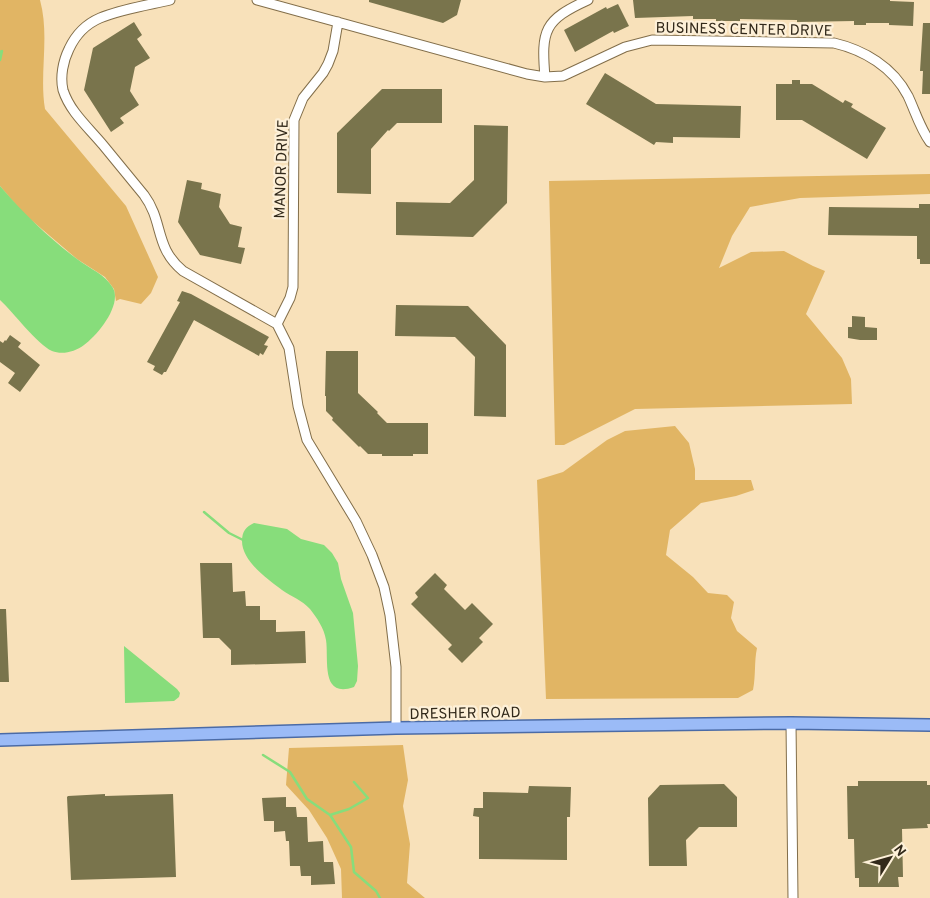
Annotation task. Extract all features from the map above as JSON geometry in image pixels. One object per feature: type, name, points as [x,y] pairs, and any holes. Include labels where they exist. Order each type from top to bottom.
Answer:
[{"type":"main road","name":"DRESHER ROAD","points":[[0,740],[396,728],[791,723],[930,725]]},
{"type":"street","points":[[170,0],[106,16],[85,27],[77,35],[67,52],[62,74],[63,89],[72,109],[122,167],[149,203],[155,216],[162,243],[174,262],[195,278],[254,309],[277,324],[289,348],[298,406],[307,440],[356,522],[372,554],[384,587],[390,615],[396,667],[396,728]]},
{"type":"street","name":"BUSINESS CENTER DRIVE","points":[[257,0],[527,74],[545,77],[564,76],[625,47],[652,40],[834,43],[852,48],[869,56],[889,71],[904,89],[930,142]]},
{"type":"street","points":[[545,77],[544,45],[549,24],[557,16],[588,0]]},
{"type":"street","name":"MANOR DRIVE","points":[[277,324],[290,298],[293,287],[294,120],[303,98],[328,64],[333,51],[338,22]]},
{"type":"street","points":[[791,723],[793,898]]},
{"type":"shaded area","points":[[0,0],[40,0],[44,27],[43,96],[45,109],[126,206],[158,277],[151,293],[141,304],[120,299],[116,301],[114,289],[105,277],[77,259],[23,213],[0,186]]},
{"type":"shaded area","points":[[930,174],[930,194],[800,198],[750,207],[732,236],[719,268],[751,252],[784,251],[825,271],[806,314],[842,358],[851,379],[852,404],[635,409],[564,445],[555,445],[549,181]]},
{"type":"shaded area","points":[[0,186],[46,234],[77,259],[102,275],[113,288],[115,295],[114,303],[107,319],[90,340],[77,349],[60,353],[52,351],[32,335],[0,300]]},
{"type":"shaded area","points":[[675,426],[689,443],[695,469],[695,480],[751,480],[754,490],[736,496],[701,503],[670,530],[666,555],[693,577],[708,593],[727,595],[734,602],[731,618],[737,631],[757,648],[753,690],[738,698],[546,699],[537,480],[563,472],[607,440],[625,431]]},
{"type":"shaded area","points":[[254,523],[287,529],[301,539],[324,545],[332,553],[338,563],[341,579],[353,613],[358,666],[357,681],[354,687],[343,689],[336,687],[331,682],[328,675],[325,636],[320,623],[310,609],[263,575],[246,556],[242,541],[243,535],[247,528]]},
{"type":"shaded area","points":[[124,646],[177,689],[180,693],[179,697],[174,701],[125,703]]},
{"type":"shaded area","points":[[403,745],[408,780],[403,806],[410,844],[407,883],[425,898],[342,898],[341,869],[327,838],[309,810],[286,785],[289,748]]},
{"type":"building","points":[[369,0],[461,0],[457,15],[443,23],[369,2]]},
{"type":"building","points":[[633,0],[890,0],[914,2],[913,26],[889,25],[889,23],[854,25],[854,21],[797,22],[797,20],[740,19],[740,21],[716,21],[716,19],[693,19],[693,16],[635,18]]},
{"type":"building","points":[[618,4],[629,26],[614,33],[613,31],[575,52],[564,30],[606,7],[607,9]]},
{"type":"building","points":[[134,22],[142,35],[137,39],[150,58],[135,67],[130,91],[139,105],[120,118],[124,123],[111,132],[84,90],[93,48]]},
{"type":"building","points":[[923,23],[930,23],[930,94],[922,94],[923,71],[920,71]]},
{"type":"building","points":[[605,73],[656,104],[741,106],[740,138],[673,137],[673,143],[656,142],[654,145],[586,104]]},
{"type":"building","points":[[792,80],[800,80],[800,84],[812,84],[843,103],[845,100],[853,104],[851,107],[886,128],[867,159],[802,120],[776,120],[776,84],[792,84]]},
{"type":"building","points":[[382,89],[442,89],[442,123],[397,123],[371,149],[371,194],[337,193],[337,133]]},
{"type":"building","points":[[474,125],[508,126],[507,203],[473,237],[396,235],[396,202],[450,203],[474,180]]},
{"type":"building","points":[[187,180],[202,183],[201,189],[221,194],[219,207],[230,224],[242,227],[238,247],[245,248],[241,264],[200,255],[178,222]]},
{"type":"building","points":[[919,204],[930,204],[930,264],[920,264],[920,259],[917,259],[917,236],[828,235],[829,207],[919,208]]},
{"type":"building","points":[[182,291],[191,294],[269,337],[264,345],[268,346],[263,355],[260,353],[259,356],[194,320],[166,372],[162,375],[153,370],[155,366],[147,362],[180,302],[177,301]]},
{"type":"building","points":[[396,305],[468,306],[506,345],[506,417],[474,416],[475,357],[455,337],[395,336]]},
{"type":"building","points":[[852,316],[865,317],[865,327],[877,328],[877,340],[848,338],[848,327],[852,327]]},
{"type":"building","points":[[10,335],[21,343],[18,347],[40,365],[20,392],[8,383],[15,373],[0,362],[0,341],[3,343]]},
{"type":"building","points":[[326,351],[358,351],[358,393],[387,423],[428,423],[428,454],[382,456],[382,454],[368,454],[332,420],[333,418],[326,411]]},
{"type":"building","points":[[200,563],[232,563],[233,592],[245,591],[246,606],[260,606],[260,620],[276,620],[276,632],[305,631],[306,663],[231,665],[231,650],[219,638],[203,638]]},
{"type":"building","points":[[435,573],[447,585],[444,589],[465,610],[472,603],[493,624],[479,638],[483,642],[462,663],[448,649],[452,645],[411,604],[418,597],[415,593]]},
{"type":"building","points":[[0,609],[6,609],[9,682],[0,682]]},
{"type":"building","points":[[858,781],[927,781],[927,785],[930,785],[930,824],[927,824],[928,828],[902,829],[903,877],[898,877],[899,887],[859,887],[859,878],[855,878],[854,839],[848,839],[847,786],[858,786]]},
{"type":"building","points":[[724,784],[737,797],[737,827],[699,827],[686,840],[687,866],[649,866],[648,798],[660,785]]},
{"type":"building","points":[[529,786],[571,787],[570,817],[567,817],[567,860],[479,859],[479,817],[473,816],[474,808],[483,808],[483,792],[528,793]]},
{"type":"building","points":[[105,794],[105,796],[173,794],[176,877],[71,880],[67,797]]},
{"type":"building","points":[[286,797],[286,807],[296,807],[297,817],[307,817],[308,842],[323,841],[324,862],[333,862],[335,884],[311,885],[311,876],[301,876],[300,866],[290,866],[289,841],[286,841],[285,831],[274,832],[274,821],[264,821],[262,798]]},
{"type":"waterway","points":[[0,52],[2,51],[0,60]]},
{"type":"waterway","points":[[204,512],[229,533],[243,540]]},
{"type":"waterway","points":[[263,755],[290,772],[307,799],[330,815]]},
{"type":"waterway","points":[[354,782],[368,798],[349,809],[330,815],[351,847],[354,872],[376,891],[380,898]]}]
